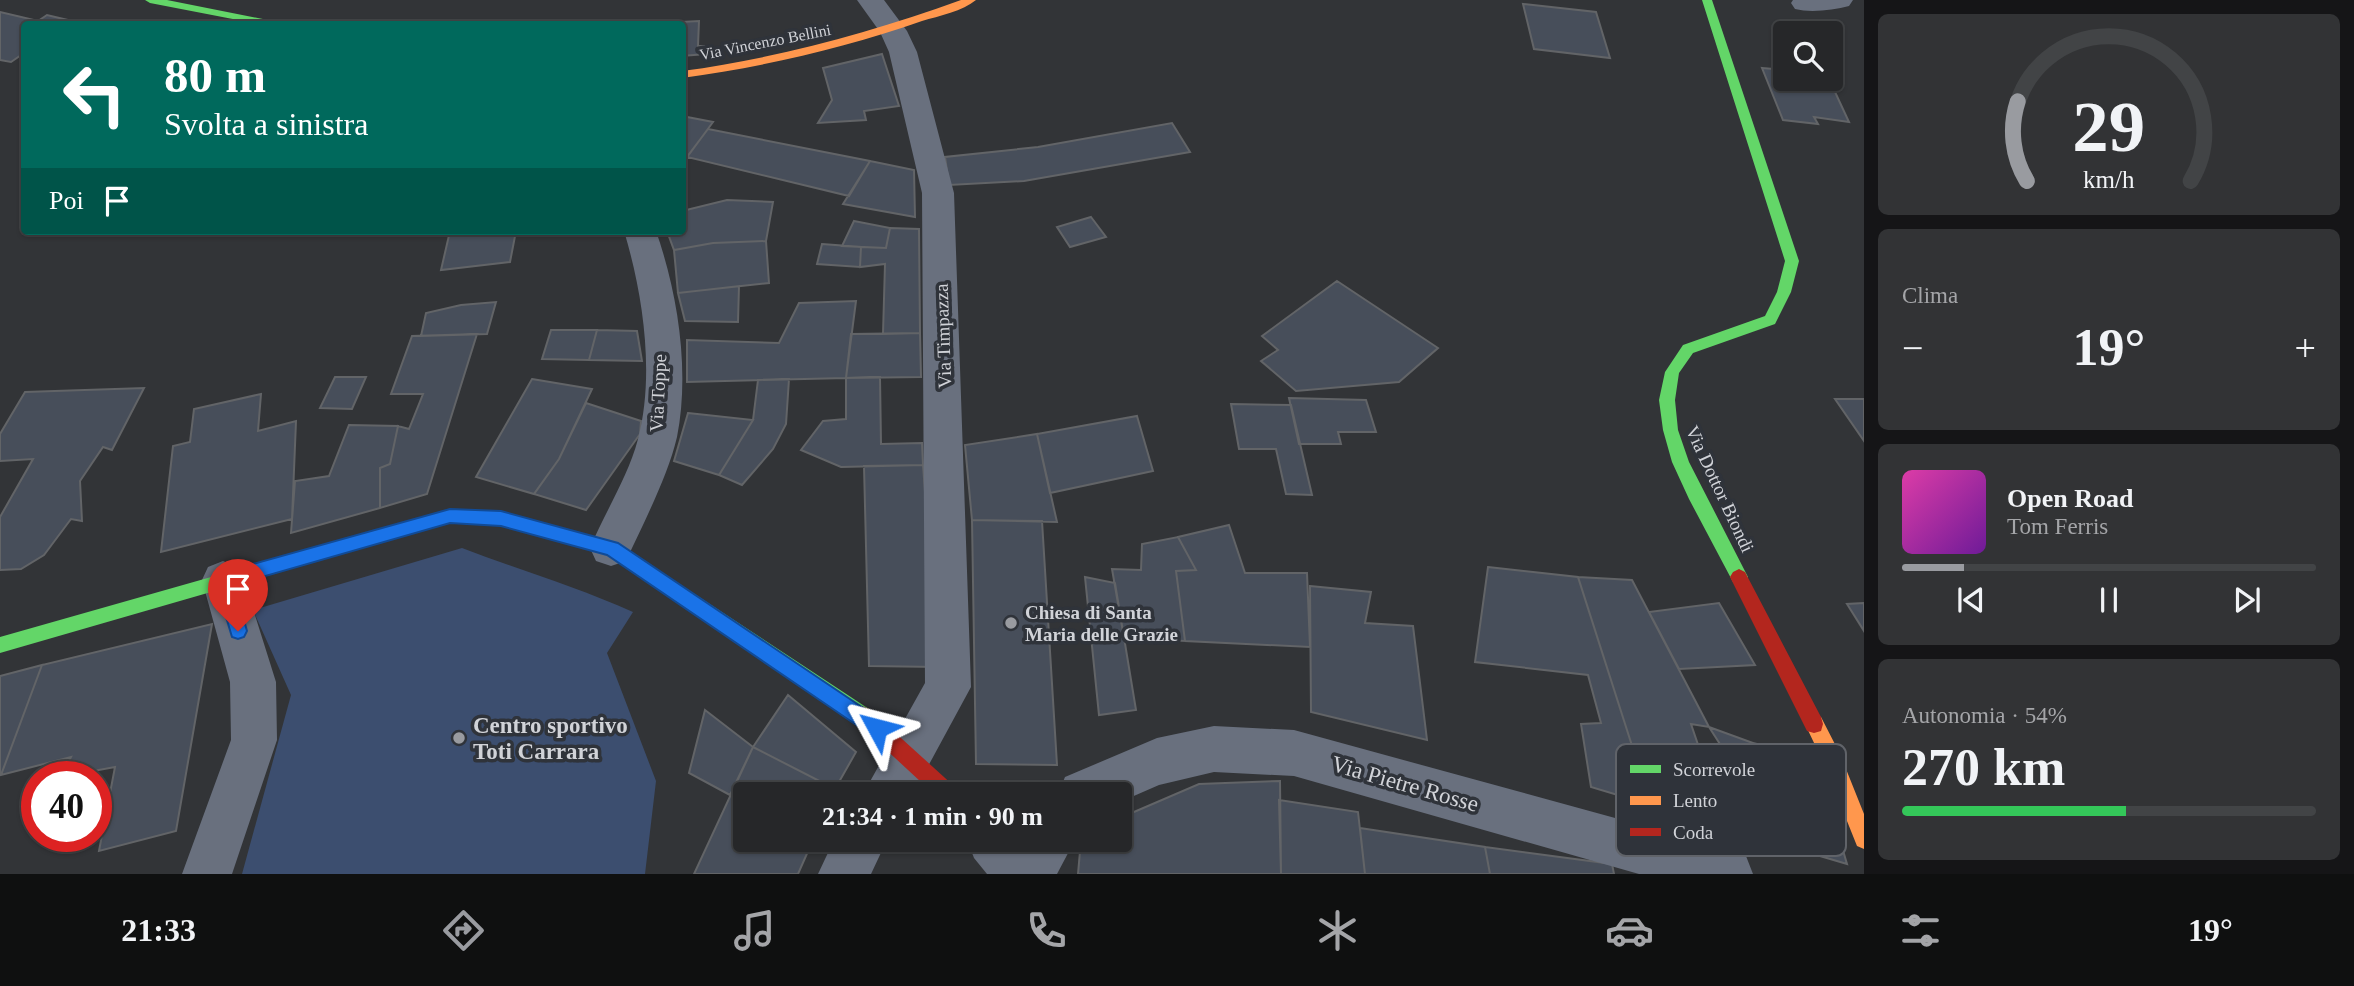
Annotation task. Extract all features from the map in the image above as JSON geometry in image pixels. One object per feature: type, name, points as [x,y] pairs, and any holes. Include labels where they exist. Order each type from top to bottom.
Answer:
[{"type":"street","points":[[150,0],[258,21]]},
{"type":"street","name":"Via Timpazza","points":[[870,0],[893,31],[903,52],[938,193],[948,687],[898,775]]},
{"type":"street","name":"Via Vincenzo Bellini","points":[[686,74],[808,55],[893,31],[971,0]]},
{"type":"street","name":"Via Dottor Biondi","points":[[1707,0],[1792,261],[1784,292],[1770,320],[1687,349],[1668,375],[1665,415],[1674,449],[1824,744]]},
{"type":"street","points":[[1804,3],[1840,0]]},
{"type":"street","name":"Via Toppe","points":[[611,548],[657,438],[663,361],[649,254],[642,235]]},
{"type":"street","points":[[0,645],[450,516],[501,519],[611,548],[862,715],[898,775],[916,782]]},
{"type":"street","points":[[206,874],[254,740],[253,682],[223,580]]},
{"type":"street","name":"Via Pietre Rosse","points":[[1110,782],[1157,762],[1214,749],[1294,754],[1616,843]]},
{"type":"street","name":"Via Dottor Biondi","points":[[1846,793],[1864,838]]},
{"type":"street","points":[[843,874],[855,852]]},
{"type":"street","points":[[1001,852],[1017,874]]},
{"type":"street","points":[[1028,874],[1042,852]]},
{"type":"street","name":"Via Pietre Rosse","points":[[1663,856],[1728,874]]},
{"type":"shaded area","name":"Centro sportivo Toti Carrara","points":[[462,548],[633,612],[607,653],[656,781],[645,874],[242,874],[291,695],[253,610]]},
{"type":"building","points":[[1523,4],[1596,12],[1610,58],[1534,49]]},
{"type":"building","points":[[0,12],[38,21],[21,21],[21,55],[11,62],[0,60]]},
{"type":"building","points":[[47,15],[72,21],[38,21]]},
{"type":"building","points":[[699,21],[698,46],[706,46],[706,54],[686,56],[686,22]]},
{"type":"building","points":[[882,54],[899,106],[864,111],[866,120],[818,123],[832,100],[823,68]]},
{"type":"building","points":[[1762,68],[1773,69],[1773,91],[1835,91],[1849,122],[1814,117],[1818,124],[1783,120]]},
{"type":"building","points":[[686,117],[713,122],[686,159]]},
{"type":"building","points":[[1172,123],[1190,152],[1024,181],[949,185],[945,157],[1038,147]]},
{"type":"building","points":[[708,129],[870,161],[849,196],[687,157]]},
{"type":"building","points":[[870,161],[914,170],[915,217],[843,204]]},
{"type":"building","points":[[727,200],[773,202],[766,241],[713,243],[674,250],[668,235],[686,235],[686,210]]},
{"type":"building","points":[[1091,217],[1106,237],[1070,247],[1057,227]]},
{"type":"building","points":[[854,221],[890,228],[886,248],[842,246]]},
{"type":"building","points":[[890,228],[919,229],[920,333],[883,334],[885,264],[860,267],[861,247],[886,248]]},
{"type":"building","points":[[449,235],[515,235],[510,262],[441,270]]},
{"type":"building","points":[[766,241],[769,283],[678,293],[674,250],[713,243]]},
{"type":"building","points":[[822,244],[861,247],[860,267],[817,264]]},
{"type":"building","points":[[1337,281],[1438,348],[1399,382],[1296,391],[1261,361],[1278,350],[1262,336]]},
{"type":"building","points":[[739,286],[738,322],[685,321],[678,293]]},
{"type":"building","points":[[856,301],[846,378],[687,382],[687,340],[779,343],[799,303]]},
{"type":"building","points":[[496,302],[487,334],[421,336],[426,313],[461,305]]},
{"type":"building","points":[[551,330],[597,330],[589,360],[542,359]]},
{"type":"building","points":[[597,330],[637,331],[642,361],[589,360]]},
{"type":"building","points":[[920,333],[921,377],[846,378],[851,334]]},
{"type":"building","points":[[477,334],[427,494],[380,508],[380,468],[390,464],[398,426],[409,429],[423,394],[391,394],[412,336]]},
{"type":"building","points":[[335,377],[366,377],[352,409],[320,408]]},
{"type":"building","points":[[880,377],[881,444],[922,443],[923,465],[841,467],[801,450],[823,421],[846,419],[846,378]]},
{"type":"building","points":[[532,379],[592,389],[559,459],[534,494],[476,477]]},
{"type":"building","points":[[789,379],[786,424],[773,449],[742,485],[719,475],[753,420],[758,380]]},
{"type":"building","points":[[144,388],[112,450],[103,447],[80,481],[82,521],[71,519],[44,555],[21,569],[0,570],[0,517],[33,459],[0,461],[0,434],[25,392]]},
{"type":"building","points":[[261,394],[258,431],[296,421],[292,519],[161,552],[173,446],[190,442],[194,409]]},
{"type":"building","points":[[1289,398],[1366,400],[1376,432],[1338,432],[1341,444],[1299,444]]},
{"type":"building","points":[[1835,399],[1864,399],[1864,441]]},
{"type":"building","points":[[586,403],[641,421],[640,434],[586,510],[534,494],[559,459]]},
{"type":"building","points":[[1231,404],[1291,405],[1312,495],[1286,494],[1276,449],[1239,449]]},
{"type":"building","points":[[688,413],[753,420],[719,475],[674,461]]},
{"type":"building","points":[[1137,416],[1153,471],[1050,493],[1037,434]]},
{"type":"building","points":[[349,425],[398,426],[390,464],[380,468],[380,508],[291,533],[295,481],[329,476]]},
{"type":"building","points":[[1037,434],[1057,522],[972,520],[965,445]]},
{"type":"building","points":[[923,465],[938,667],[869,666],[864,466]]},
{"type":"building","name":"Chiesa di Santa Maria delle Grazie","points":[[972,520],[1042,521],[1057,765],[976,764]]},
{"type":"building","points":[[1229,525],[1245,573],[1307,573],[1310,647],[1185,641],[1176,571],[1196,570],[1178,537]]},
{"type":"building","points":[[1178,537],[1196,570],[1176,571],[1185,641],[1124,638],[1112,569],[1141,570],[1142,544]]},
{"type":"building","points":[[1488,567],[1578,577],[1631,744],[1616,744],[1616,794],[1591,787],[1581,724],[1601,723],[1588,675],[1475,662]]},
{"type":"building","points":[[1085,577],[1115,583],[1136,710],[1099,715]]},
{"type":"building","points":[[1578,577],[1632,580],[1709,727],[1691,724],[1698,744],[1631,744]]},
{"type":"building","points":[[1310,586],[1371,592],[1365,623],[1413,626],[1427,740],[1311,712]]},
{"type":"building","points":[[1719,603],[1755,665],[1679,669],[1649,612]]},
{"type":"building","points":[[1864,603],[1864,631],[1847,604]]},
{"type":"building","points":[[212,624],[176,831],[112,848],[112,783],[115,767],[112,768],[112,761],[69,761],[71,757],[55,761],[21,761],[21,770],[1,775],[42,665]]},
{"type":"building","points":[[42,665],[1,775],[0,775],[0,676]]},
{"type":"building","points":[[788,695],[856,752],[839,782],[821,782],[753,747]]},
{"type":"building","points":[[705,710],[753,747],[736,782],[733,782],[730,795],[689,773]]},
{"type":"building","points":[[1709,727],[1753,744],[1720,744]]},
{"type":"building","points":[[753,747],[821,782],[737,782]]},
{"type":"building","points":[[1280,781],[1281,874],[1078,874],[1080,852],[1132,852],[1132,813],[1199,784]]},
{"type":"building","points":[[733,790],[733,852],[808,852],[798,874],[694,874]]},
{"type":"building","points":[[1279,800],[1358,812],[1365,874],[1281,874]]},
{"type":"building","points":[[1360,828],[1485,847],[1490,874],[1365,874]]},
{"type":"building","points":[[1485,847],[1612,864],[1614,874],[1490,874]]},
{"type":"building","points":[[1820,856],[1845,856],[1847,864]]},
{"type":"traffic: fast","points":[[150,0],[258,21]]},
{"type":"traffic: fast","points":[[1707,0],[1792,261],[1784,292],[1770,320],[1688,349],[1672,372],[1667,400],[1671,430],[1680,462],[1739,577]]},
{"type":"traffic: fast","points":[[0,645],[450,516],[501,518],[611,548],[862,715]]},
{"type":"traffic: slow","points":[[686,74],[756,63],[829,46],[971,0]]},
{"type":"traffic: slow","points":[[1814,724],[1824,744]]},
{"type":"traffic: slow","points":[[1846,794],[1864,839]]},
{"type":"traffic: jam","points":[[1739,577],[1814,724]]},
{"type":"traffic: jam","points":[[862,715],[935,782]]},
{"type":"place","name":"Chiesa di Santa Maria delle Grazie","points":[[1011,623]]},
{"type":"place","name":"Centro sportivo Toti Carrara","points":[[459,738]]},
{"type":"route","points":[[238,631],[223,580],[450,516],[501,519],[611,548],[862,715],[877,728]]}]
